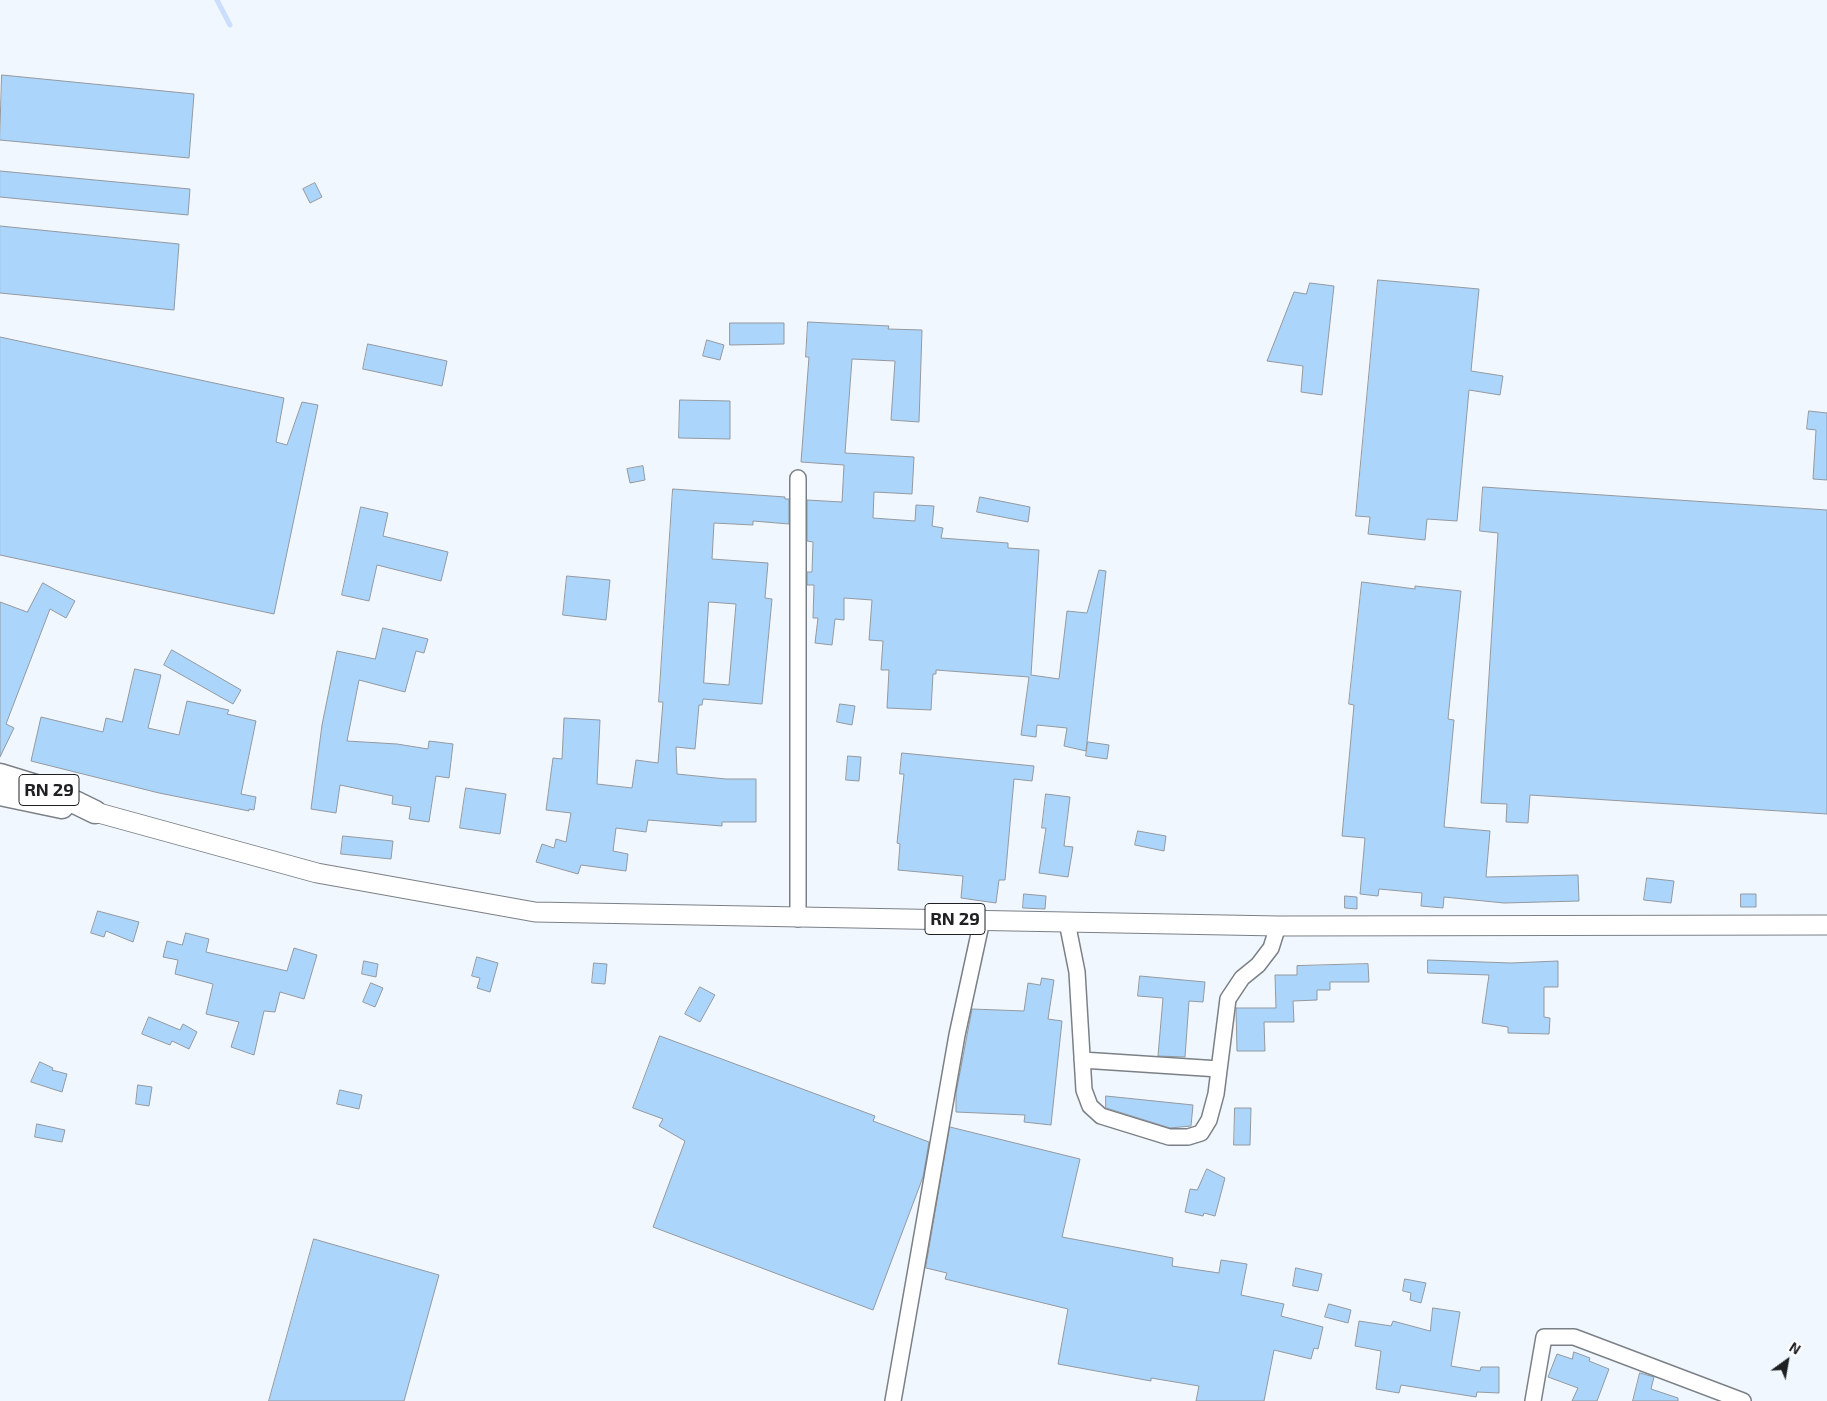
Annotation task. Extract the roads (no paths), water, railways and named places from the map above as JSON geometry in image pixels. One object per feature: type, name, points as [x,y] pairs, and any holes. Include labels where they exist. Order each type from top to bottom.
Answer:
[{"type":"highway","name":"RN 29","points":[[0,775],[52,791],[95,812]]},
{"type":"highway","name":"RN 29","points":[[0,794],[95,812]]},
{"type":"main road","name":"RN 29","points":[[95,812],[317,873],[534,912],[798,919],[982,920],[1278,926],[1827,925]]},
{"type":"street","points":[[798,478],[798,919]]},
{"type":"street","points":[[893,1401],[957,1035],[982,920]]},
{"type":"street","points":[[1067,922],[1077,972],[1084,1090],[1090,1106],[1101,1116],[1169,1137],[1188,1137],[1201,1133],[1209,1120],[1214,1103],[1228,999],[1242,978],[1258,965],[1271,948],[1278,926]]},
{"type":"street","points":[[1082,1060],[1219,1069]]},
{"type":"street","points":[[1533,1401],[1544,1337],[1574,1337],[1743,1401]]},
{"type":"waterway","points":[[217,0],[230,25]]}]
